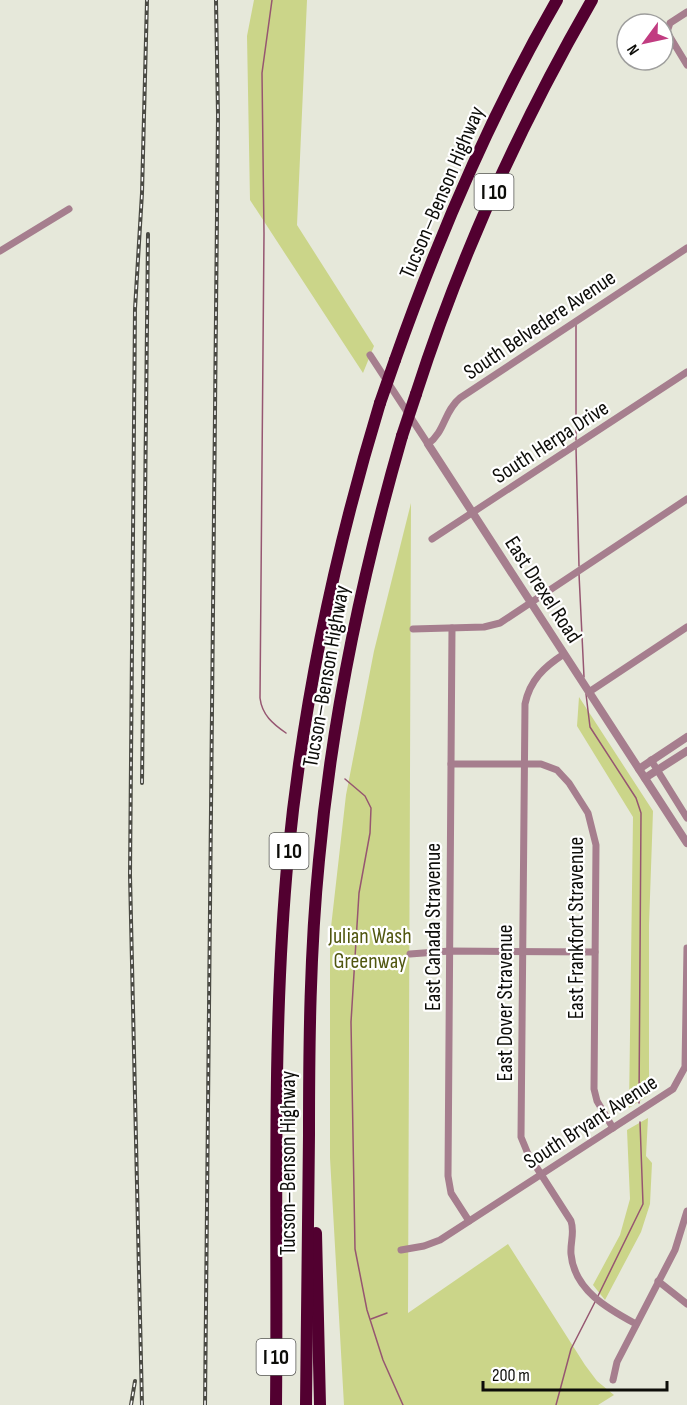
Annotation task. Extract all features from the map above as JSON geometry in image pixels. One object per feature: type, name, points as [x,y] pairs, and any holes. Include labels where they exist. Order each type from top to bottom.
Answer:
[{"type":"highway","name":"Tucson–Benson Highway","points":[[276,1405],[279,1002],[291,826],[302,741],[324,619],[353,496],[380,403],[436,251],[470,171],[557,0]]},
{"type":"highway","name":"Tucson–Benson Highway","points":[[306,1405],[310,998],[318,862],[333,740],[368,564],[402,436],[456,283],[495,189],[548,79],[592,0]]},
{"type":"highway","points":[[310,998],[320,1405]]},
{"type":"highway","points":[[268,1405],[277,1309]]},
{"type":"street","points":[[687,12],[670,23],[667,32],[687,65]]},
{"type":"street","points":[[0,251],[69,209]]},
{"type":"street","name":"South Belvedere Avenue","points":[[428,444],[441,433],[449,409],[460,398],[687,248]]},
{"type":"street","name":"East Drexel Road","points":[[370,355],[687,843]]},
{"type":"street","name":"South Herpa Drive","points":[[432,539],[450,525],[473,513],[687,372]]},
{"type":"street","points":[[413,629],[494,625],[531,603],[687,499]]},
{"type":"street","points":[[589,692],[687,627]]},
{"type":"street","name":"East Canada Stravenue","points":[[452,628],[448,1182],[451,1193],[469,1221]]},
{"type":"street","name":"East Dover Stravenue","points":[[564,654],[541,671],[529,689],[525,704],[521,1132],[525,1148],[571,1221],[572,1261],[589,1293],[603,1306],[636,1324]]},
{"type":"street","points":[[639,769],[687,737]]},
{"type":"street","points":[[645,778],[687,751]]},
{"type":"street","points":[[651,760],[687,818]]},
{"type":"street","name":"East Frankfort Stravenue","points":[[451,764],[544,765],[559,771],[590,819],[596,845],[594,1089],[597,1101],[613,1128]]},
{"type":"street","name":"South Bryant Avenue","points":[[401,1250],[428,1245],[469,1221],[677,1085],[685,1067],[687,948]]},
{"type":"street","points":[[410,954],[450,951],[595,952]]},
{"type":"street","points":[[613,1380],[616,1362],[678,1242],[687,1211]]},
{"type":"street","points":[[658,1281],[687,1304]]},
{"type":"green space","points":[[254,0],[307,0],[297,225],[374,346],[363,373],[250,200],[247,36]]},
{"type":"green space","name":"Julian Wash Greenway","points":[[411,503],[408,1313],[508,1244],[585,1365],[597,1381],[614,1395],[598,1405],[344,1405],[330,1158],[330,936],[346,795],[374,651]]},
{"type":"green space","points":[[579,697],[653,811],[649,925],[649,1095],[629,1108],[633,817],[577,726]]},
{"type":"green space","points":[[648,1118],[646,1156],[652,1163],[650,1204],[641,1232],[605,1300],[593,1285],[620,1235],[630,1199],[627,1130]]},
{"type":"waterway","points":[[272,0],[262,73],[264,234],[260,698],[269,718],[286,733]]},
{"type":"waterway","points":[[576,325],[576,440]]},
{"type":"waterway","points":[[576,448],[579,566]]},
{"type":"waterway","points":[[579,574],[584,677]]},
{"type":"waterway","points":[[586,694],[590,727],[636,798],[641,813],[639,1103]]},
{"type":"waterway","points":[[345,779],[365,796],[371,808],[370,833],[359,893],[351,1022],[355,1249],[367,1310],[383,1360],[403,1405]]},
{"type":"waterway","points":[[598,1296],[643,1204],[640,1122]]},
{"type":"waterway","points":[[556,1405],[571,1349],[596,1300]]},
{"type":"waterway","points":[[371,1319],[387,1313]]},
{"type":"railway","points":[[142,1405],[130,875],[135,309],[142,193],[147,0]]},
{"type":"railway","points":[[205,1405],[218,115],[216,0]]},
{"type":"railway","points":[[142,783],[148,234]]},
{"type":"railway","points":[[131,1405],[135,1381]]}]
